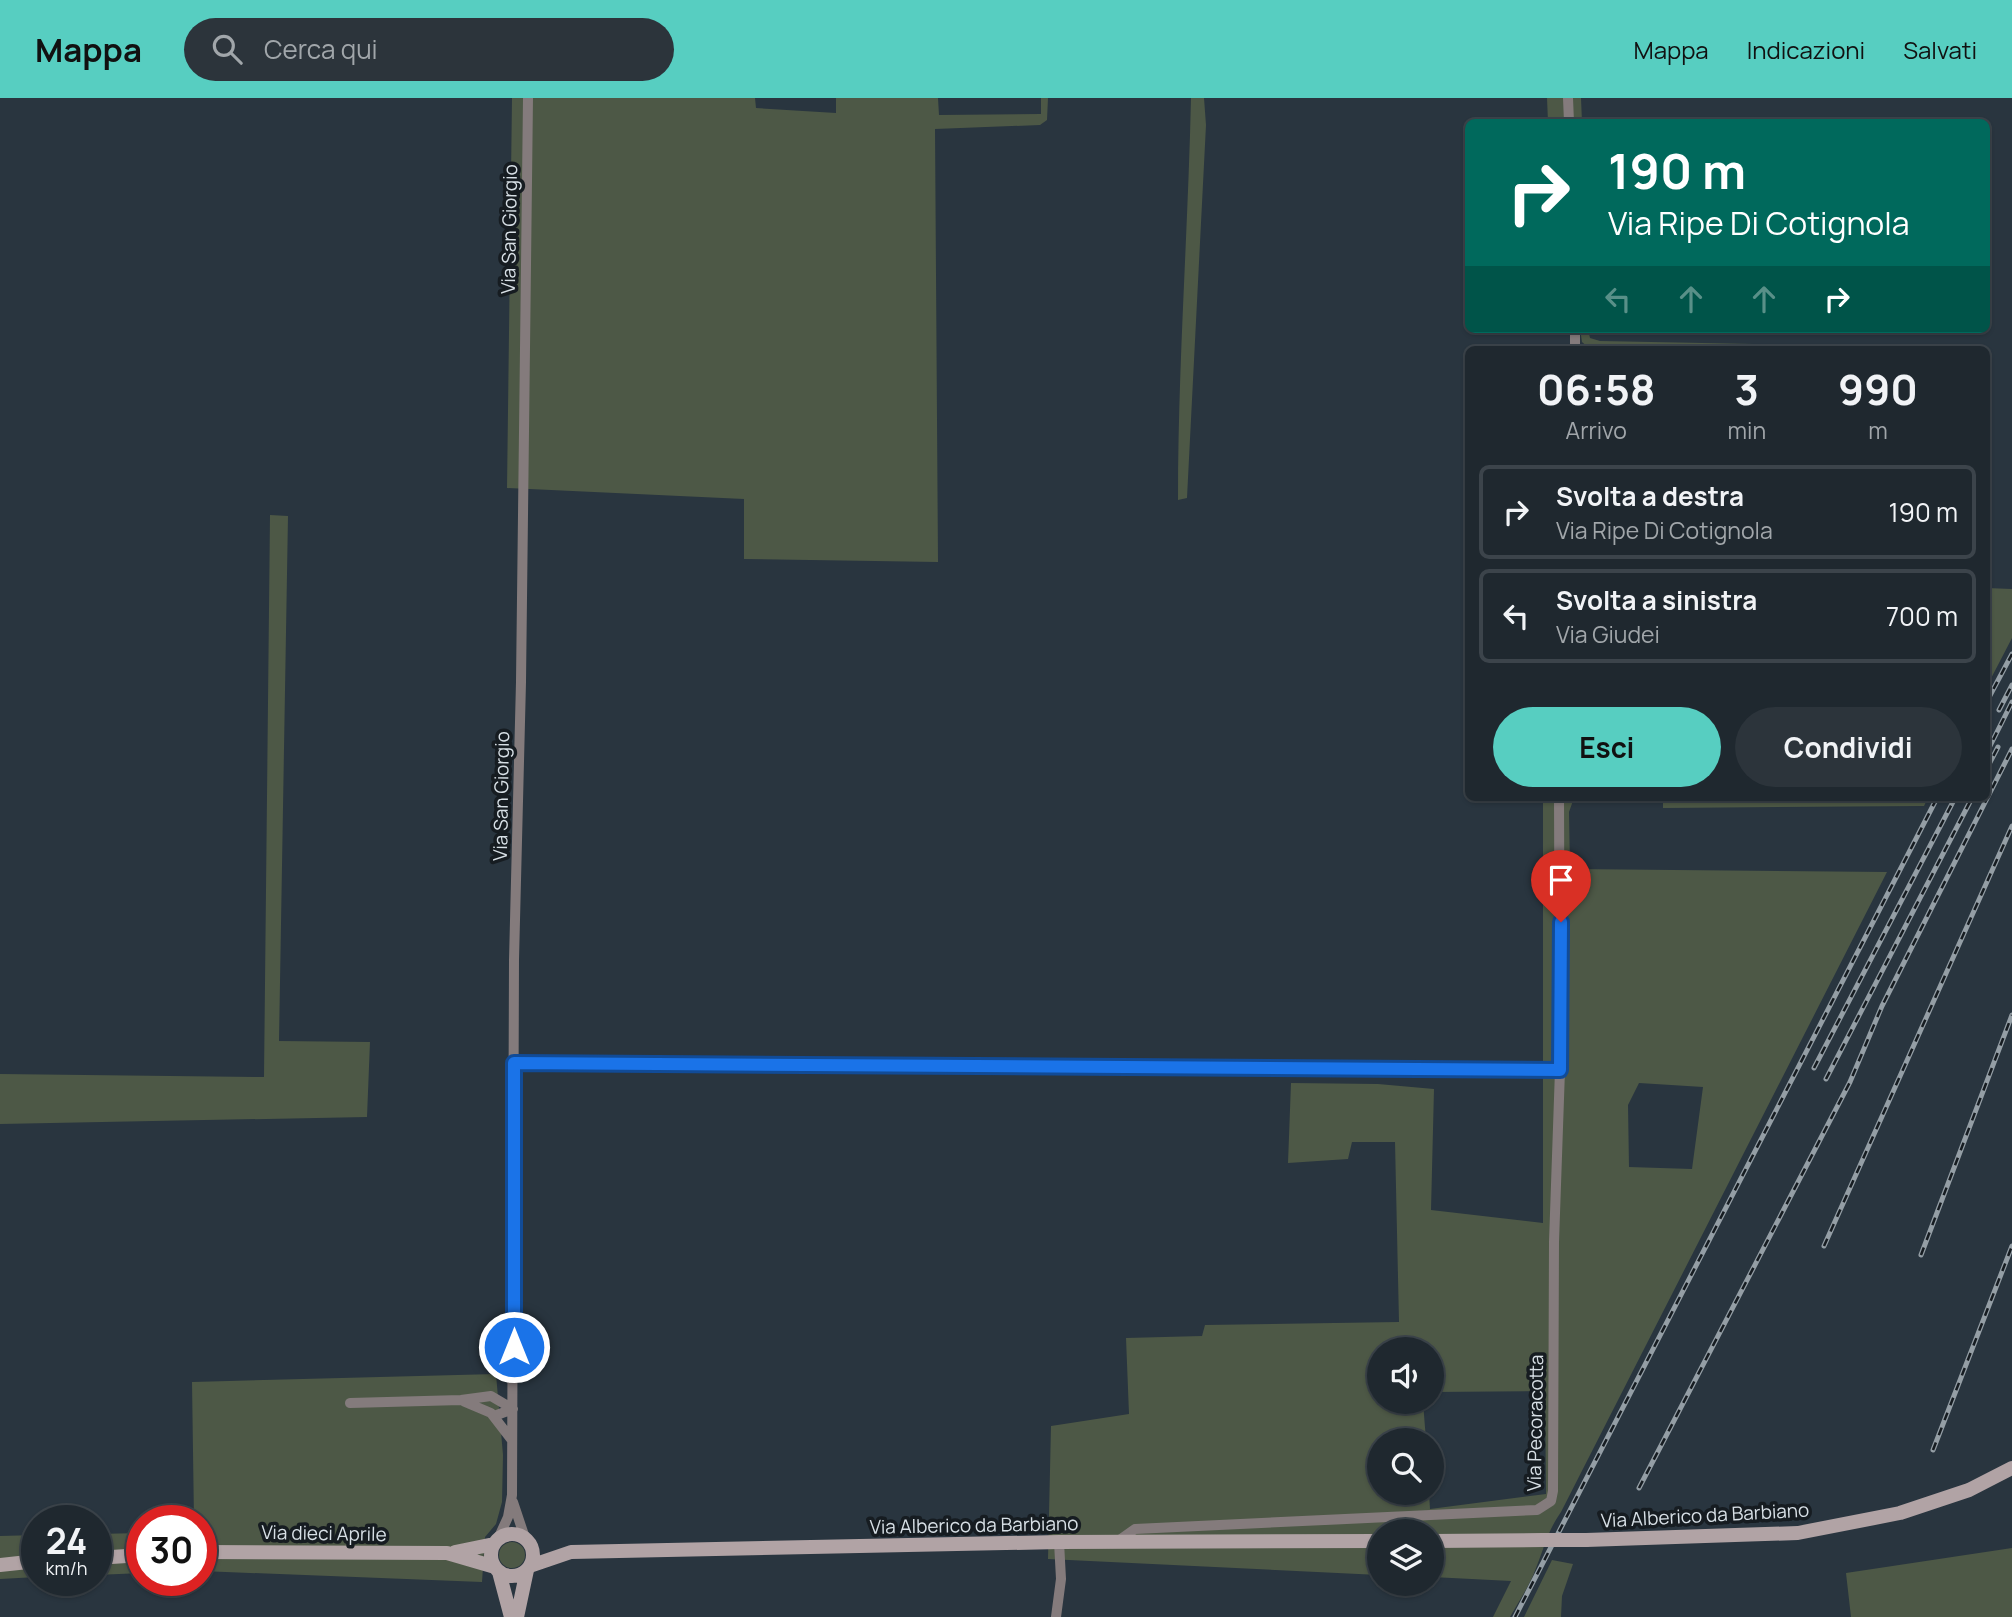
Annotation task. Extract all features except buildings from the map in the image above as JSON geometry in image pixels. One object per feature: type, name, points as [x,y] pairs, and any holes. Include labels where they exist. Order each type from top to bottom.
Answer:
[{"type":"main road","name":"Via Alberico da Barbiano","points":[[1444,1541],[1798,1532],[1900,1513],[1969,1490],[2012,1468]]},
{"type":"main road","points":[[511,1617],[491,1556],[496,1541],[512,1534],[527,1540],[533,1554],[517,1617]]},
{"type":"main road","name":"Via Alberico da Barbiano","points":[[527,1540],[570,1552],[1059,1542],[1367,1541]]},
{"type":"main road","name":"Via dieci Aprile","points":[[217,1552],[447,1553],[496,1541]]},
{"type":"main road","name":"Via Alberico da Barbiano","points":[[529,1568],[570,1552]]},
{"type":"main road","name":"Via dieci Aprile","points":[[447,1553],[497,1569]]},
{"type":"main road","points":[[0,1565],[21,1563]]},
{"type":"main road","points":[[497,1569],[516,1576],[529,1568]]},
{"type":"street","name":"Via San Giorgio","points":[[496,1541],[508,1517],[512,1495],[514,1063],[528,98]]},
{"type":"street","points":[[1568,98],[1569,119]]},
{"type":"street","points":[[514,1063],[1560,1070],[1559,801]]},
{"type":"street","name":"Via Pecoracotta","points":[[1114,1543],[1135,1530],[1537,1510],[1547,1506],[1553,1491],[1555,1228],[1560,1070]]},
{"type":"street","points":[[350,1403],[461,1401],[491,1396],[505,1390],[513,1379]]},
{"type":"street","points":[[491,1396],[513,1409]]},
{"type":"street","points":[[461,1401],[484,1408],[495,1416],[512,1443]]},
{"type":"street","points":[[495,1416],[513,1409]]},
{"type":"street","name":"Via San Giorgio","points":[[512,1495],[527,1540]]},
{"type":"street","points":[[1056,1617],[1061,1579],[1059,1542]]},
{"type":"green space","points":[[512,98],[755,98],[756,108],[836,113],[836,98],[938,98],[939,115],[1041,114],[1041,98],[1048,98],[1047,120],[1040,125],[935,129],[938,562],[744,559],[744,499],[507,488]]},
{"type":"green space","points":[[1191,98],[1204,98],[1206,125],[1187,498],[1178,500],[1180,399]]},
{"type":"green space","points":[[1547,98],[1581,98],[1582,119],[1548,119]]},
{"type":"green space","points":[[1581,333],[1589,333],[1590,338],[1600,341],[1865,346],[1587,346],[1582,342]]},
{"type":"green space","points":[[270,515],[288,516],[279,1041],[370,1042],[367,1117],[0,1124],[0,1074],[264,1077]]},
{"type":"green space","points":[[1990,588],[2012,589],[2012,638],[1990,680]]},
{"type":"green space","points":[[1543,801],[1573,801],[1569,812],[1570,869],[1887,872],[1552,1526],[1531,1581],[1510,1617],[1493,1617],[1511,1581],[1444,1578],[1444,1519],[1367,1519],[1367,1574],[1048,1559],[1051,1426],[1129,1414],[1126,1338],[1202,1336],[1205,1325],[1399,1322],[1395,1142],[1352,1142],[1348,1159],[1288,1163],[1291,1083],[1378,1084],[1434,1089],[1431,1210],[1543,1223]],"holes":[[[1639,1083],[1703,1087],[1692,1169],[1629,1167],[1628,1105]],[[1367,1337],[1444,1337],[1444,1392],[1545,1391],[1546,1494],[1430,1509],[1430,1505],[1367,1505],[1367,1428],[1425,1428],[1424,1414],[1367,1414]]]},
{"type":"green space","points":[[1663,801],[1926,801],[1924,806],[1663,808]]},
{"type":"green space","points":[[496,1374],[503,1455],[502,1502],[496,1524],[485,1537],[482,1582],[217,1572],[217,1505],[194,1505],[192,1382]]},
{"type":"green space","points":[[126,1533],[126,1574],[112,1574],[112,1534]]},
{"type":"green space","points":[[21,1535],[21,1578],[0,1579],[0,1536]]},
{"type":"green space","points":[[512,1542],[521,1546],[525,1555],[521,1564],[512,1568],[503,1564],[499,1555],[503,1546]]},
{"type":"green space","points":[[2012,1548],[2012,1617],[1851,1617],[1846,1573]]},
{"type":"green space","points":[[1552,1560],[1573,1564],[1562,1596],[1561,1617],[1524,1617]]},
{"type":"railway","points":[[1990,695],[2012,654]]},
{"type":"railway","points":[[1999,710],[2012,685]]},
{"type":"railway","points":[[1990,746],[2012,702]]},
{"type":"railway","points":[[1990,762],[1998,747]]},
{"type":"railway","points":[[1990,792],[2012,749]]},
{"type":"railway","points":[[1515,1617],[1935,801]]},
{"type":"railway","points":[[1814,1068],[1953,801]]},
{"type":"railway","points":[[1826,1079],[1970,801]]},
{"type":"railway","points":[[1639,1488],[1850,1082],[1882,1006],[1986,801]]},
{"type":"railway","points":[[1824,1246],[2012,826]]},
{"type":"railway","points":[[1921,1255],[2012,1015]]},
{"type":"railway","points":[[1933,1450],[2012,1246]]},
{"type":"route","points":[[514,1347],[514,1063],[1560,1070],[1561,922]]}]
